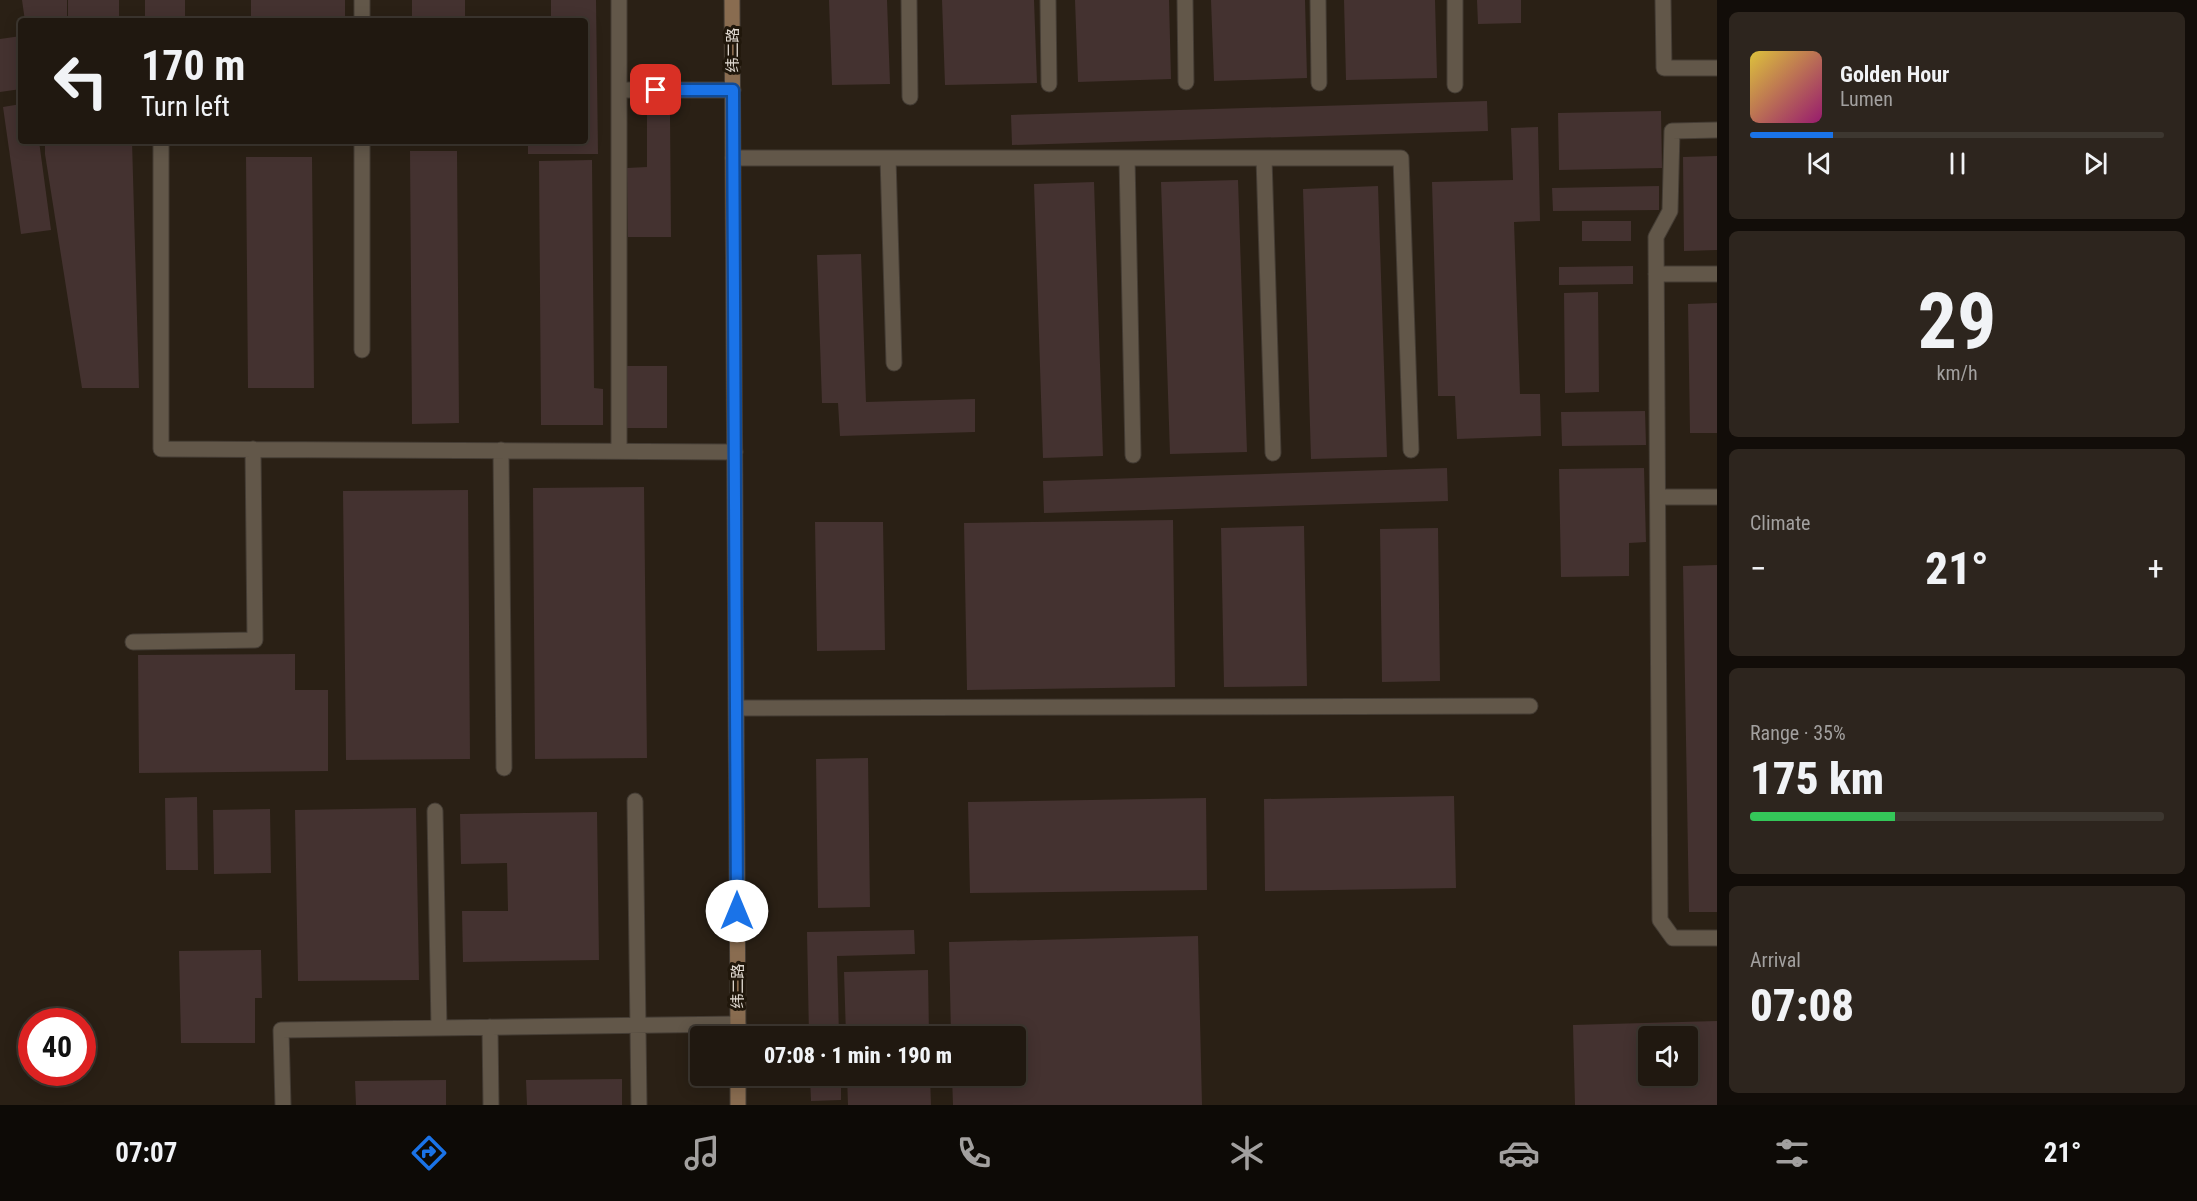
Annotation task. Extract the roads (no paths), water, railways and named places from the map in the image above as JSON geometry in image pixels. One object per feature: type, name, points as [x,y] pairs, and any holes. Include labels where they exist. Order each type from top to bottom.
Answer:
[{"type":"street","name":"纬二路","points":[[732,0],[738,1026]]},
{"type":"street","points":[[738,1086],[738,1105]]},
{"type":"lane","points":[[362,0],[362,18]]},
{"type":"lane","points":[[619,0],[619,451]]},
{"type":"lane","points":[[909,0],[910,97]]},
{"type":"lane","points":[[1048,0],[1048,84]]},
{"type":"lane","points":[[1185,0],[1186,82]]},
{"type":"lane","points":[[1318,0],[1319,83]]},
{"type":"lane","points":[[1455,0],[1455,85]]},
{"type":"lane","points":[[1663,0],[1664,68],[1717,68]]},
{"type":"lane","points":[[619,90],[733,90]]},
{"type":"lane","points":[[1717,130],[1672,131],[1670,211],[1656,237],[1660,920],[1673,938],[1717,938]]},
{"type":"lane","points":[[161,144],[161,449],[735,452]]},
{"type":"lane","points":[[362,144],[362,350]]},
{"type":"lane","points":[[733,158],[1401,158],[1411,450]]},
{"type":"lane","points":[[888,158],[894,363]]},
{"type":"lane","points":[[1127,158],[1133,455]]},
{"type":"lane","points":[[1264,158],[1273,453]]},
{"type":"lane","points":[[1656,274],[1717,274]]},
{"type":"lane","points":[[133,642],[255,640],[253,449]]},
{"type":"lane","points":[[501,450],[504,768]]},
{"type":"lane","points":[[1658,497],[1717,497]]},
{"type":"lane","points":[[737,708],[1530,706]]},
{"type":"lane","points":[[635,801],[639,1105]]},
{"type":"lane","points":[[435,811],[439,1028]]},
{"type":"lane","points":[[283,1105],[282,1030],[639,1025],[690,1028]]},
{"type":"lane","points":[[490,1027],[491,1105]]}]
